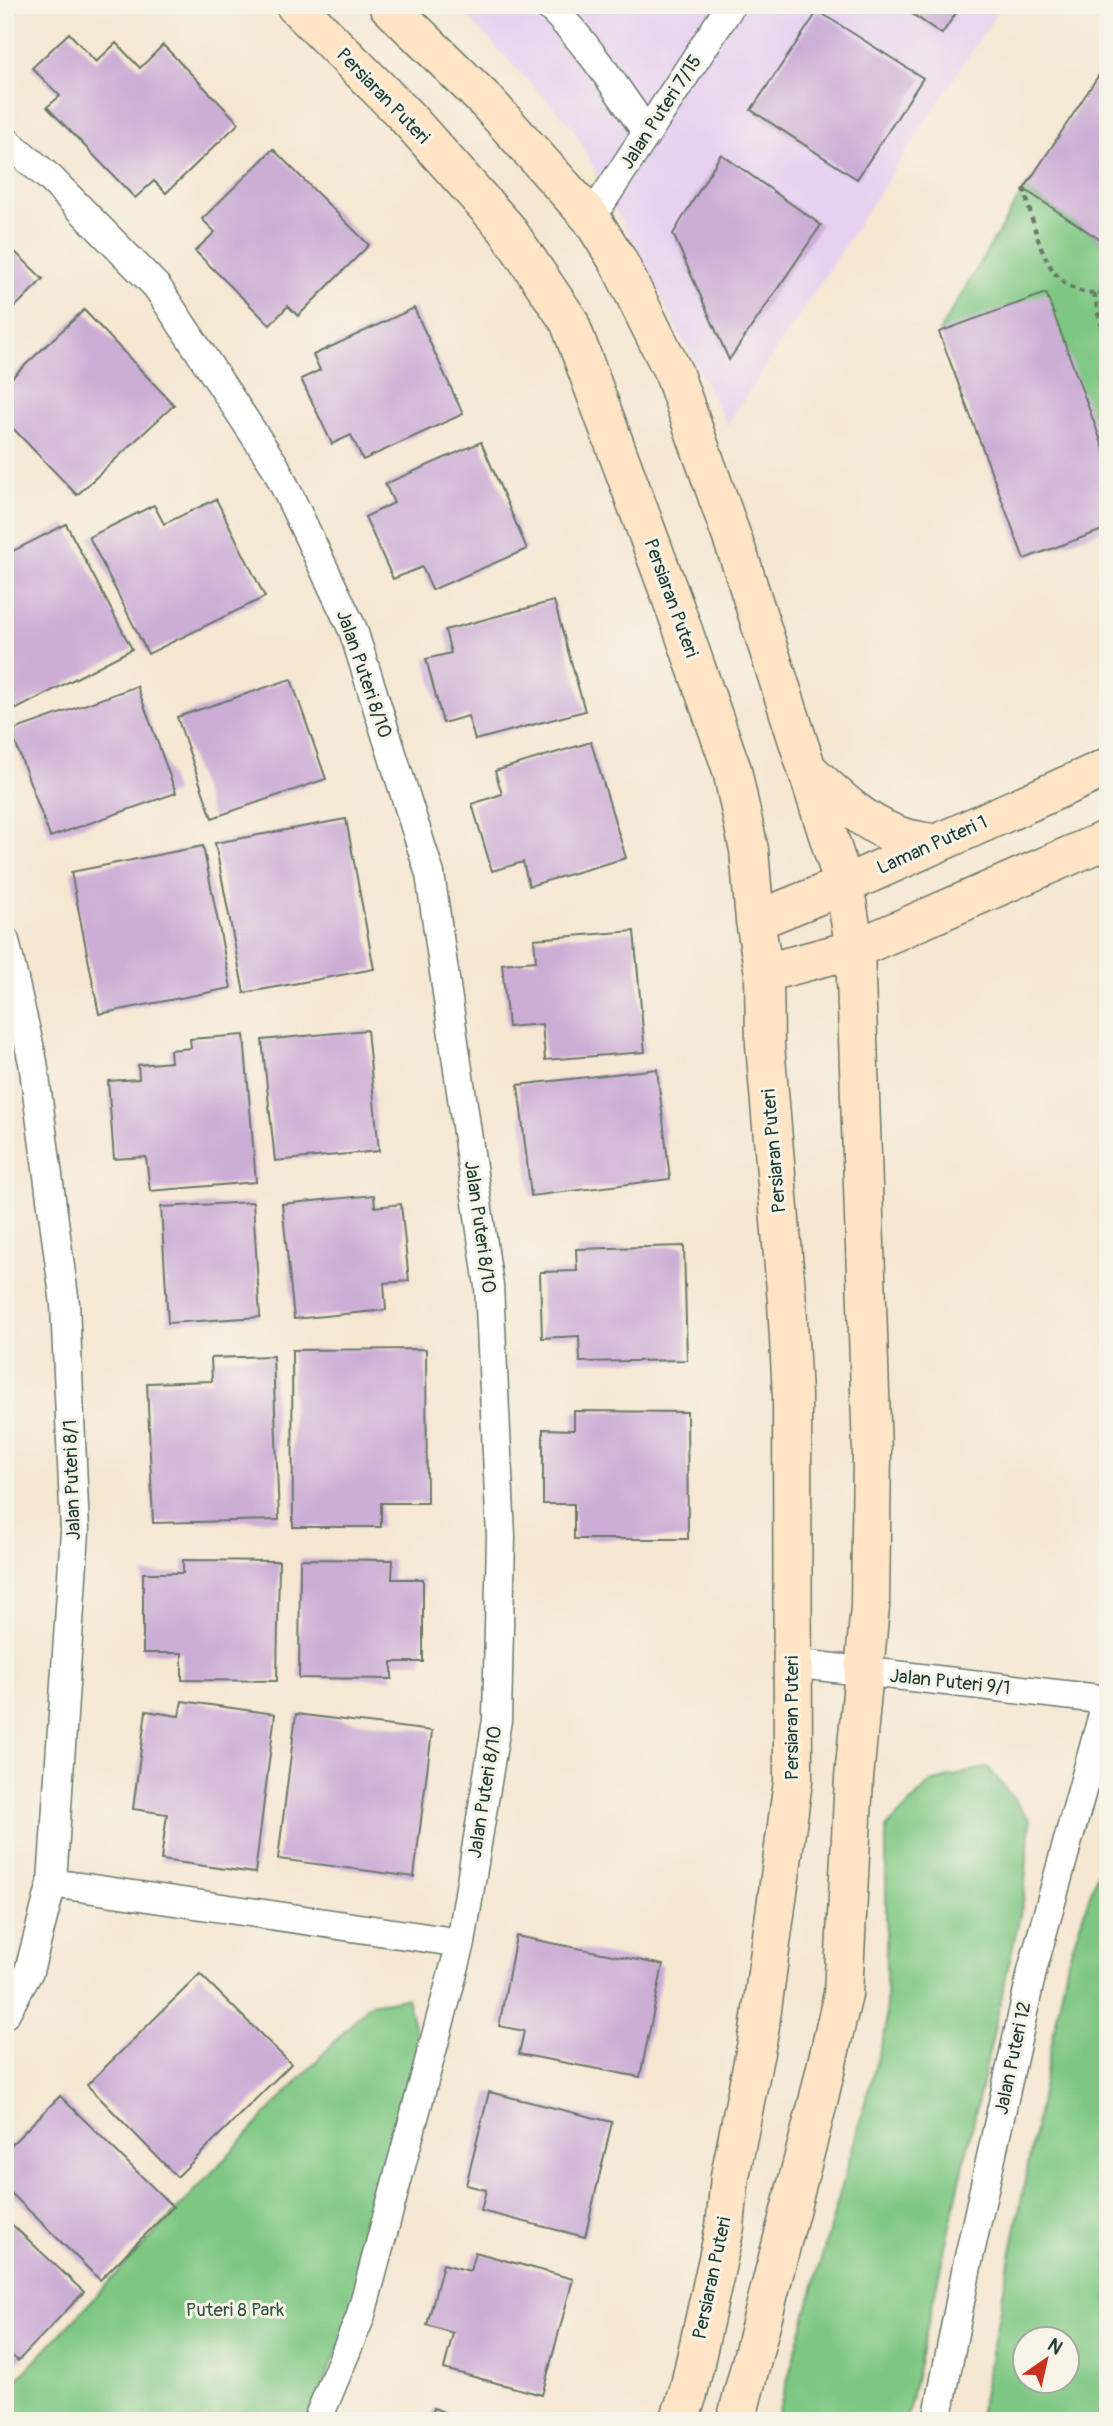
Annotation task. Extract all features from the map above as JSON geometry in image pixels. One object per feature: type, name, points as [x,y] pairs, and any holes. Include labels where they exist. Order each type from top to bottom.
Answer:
[{"type":"main road","name":"Persiaran Puteri","points":[[295,5],[404,114],[506,228],[569,321],[732,770],[749,850],[755,921],[764,973],[765,1045],[787,1302],[792,1396],[793,1781],[759,2032],[730,2176],[725,2227],[688,2394],[679,2421]]},
{"type":"main road","points":[[388,5],[487,102],[590,218],[618,261],[674,374],[741,563],[808,770],[844,885],[855,949],[872,1452],[870,1607],[854,1778],[843,1994],[736,2421]]},
{"type":"main road","name":"Laman Puteri 1","points":[[755,921],[844,885],[1108,767]]},
{"type":"main road","points":[[808,770],[849,807],[873,824],[899,836],[935,844]]},
{"type":"main road","points":[[764,973],[855,949],[1108,839]]},
{"type":"street","points":[[548,5],[560,17],[647,133]]},
{"type":"street","name":"Jalan Puteri 7/15","points":[[590,218],[731,5]]},
{"type":"street","name":"Jalan Puteri 8/10","points":[[5,140],[51,179],[157,286],[275,466],[353,630],[430,874],[489,1286],[501,1535],[496,1720],[461,1943],[360,2318],[317,2421]]},
{"type":"street","name":"Jalan Puteri 8/1","points":[[5,941],[33,1062],[66,1317],[75,1531],[52,1883],[29,1970],[5,2014]]},
{"type":"street","name":"Jalan Puteri 9/1","points":[[792,1663],[1107,1700]]},
{"type":"street","name":"Jalan Puteri 12","points":[[937,2421],[967,2266],[1033,1967],[1107,1700]]},
{"type":"street","points":[[52,1883],[461,1943]]},
{"type":"path","points":[[1024,189],[1044,257],[1062,281],[1079,291],[1108,293]]},
{"type":"path","points":[[1094,293],[1100,321],[1108,336]]},
{"type":"shaded area","points":[[456,5],[1002,5],[727,425],[573,128]]},
{"type":"green space","points":[[1024,189],[1108,245],[1108,460],[939,332]]},
{"type":"green space","points":[[988,1767],[1030,1820],[1024,1897],[906,2421],[776,2421],[886,2028],[886,1828],[931,1782]]},
{"type":"green space","points":[[1108,1841],[1108,2421],[978,2421],[1068,1960]]},
{"type":"green space","name":"Puteri 8 Park","points":[[407,1998],[422,2057],[351,2320],[307,2421],[5,2421],[5,2393],[370,2004]]},
{"type":"building","points":[[899,5],[961,5],[942,34]]},
{"type":"building","points":[[818,11],[923,78],[857,179],[751,110]]},
{"type":"building","points":[[69,33],[96,62],[116,43],[140,68],[163,45],[239,123],[166,193],[154,181],[135,198],[47,107],[60,96],[32,68]]},
{"type":"building","points":[[1108,61],[1108,245],[1024,189]]},
{"type":"building","points":[[273,149],[369,245],[298,316],[288,306],[270,325],[195,251],[215,232],[202,219]]},
{"type":"building","points":[[721,154],[821,225],[729,360],[673,234]]},
{"type":"building","points":[[5,242],[43,279],[5,317]]},
{"type":"building","points":[[1046,293],[1108,460],[1108,528],[1024,559],[939,332]]},
{"type":"building","points":[[414,308],[463,414],[363,460],[351,435],[332,444],[301,379],[320,370],[313,355]]},
{"type":"building","points":[[84,310],[174,405],[77,495],[5,420],[5,384]]},
{"type":"building","points":[[481,442],[527,549],[432,590],[422,567],[393,579],[365,517],[394,503],[385,484]]},
{"type":"building","points":[[216,499],[265,597],[148,654],[89,537],[154,505],[164,524]]},
{"type":"building","points":[[66,524],[132,649],[15,710],[5,692],[5,555]]},
{"type":"building","points":[[554,601],[585,711],[475,740],[468,716],[443,723],[426,659],[451,653],[445,630]]},
{"type":"building","points":[[291,679],[326,779],[212,818],[177,717]]},
{"type":"building","points":[[137,686],[176,793],[50,837],[11,731]]},
{"type":"building","points":[[591,742],[626,858],[529,886],[523,862],[492,871],[472,804],[502,794],[495,771]]},
{"type":"building","points":[[346,819],[374,969],[244,993],[215,843]]},
{"type":"building","points":[[203,846],[231,988],[99,1014],[71,872]]},
{"type":"building","points":[[634,931],[645,1052],[545,1060],[542,1024],[508,1027],[502,964],[536,961],[534,939]]},
{"type":"building","points":[[367,1030],[379,1151],[275,1161],[262,1040]]},
{"type":"building","points":[[244,1035],[256,1182],[150,1191],[146,1157],[114,1159],[108,1081],[139,1079],[138,1065],[171,1062],[170,1050],[191,1048],[190,1039]]},
{"type":"building","points":[[657,1069],[670,1179],[531,1196],[518,1085]]},
{"type":"building","points":[[374,1195],[375,1207],[401,1204],[409,1281],[384,1283],[386,1310],[294,1319],[282,1204]]},
{"type":"building","points":[[253,1202],[260,1317],[168,1323],[161,1207]]},
{"type":"building","points":[[684,1246],[687,1360],[580,1362],[579,1336],[542,1338],[540,1272],[577,1271],[576,1249]]},
{"type":"building","points":[[426,1349],[427,1503],[381,1503],[381,1527],[293,1527],[292,1350]]},
{"type":"building","points":[[273,1356],[279,1520],[153,1523],[147,1383],[212,1381],[211,1358]]},
{"type":"building","points":[[574,1411],[687,1412],[688,1539],[574,1539],[574,1504],[543,1504],[543,1429],[574,1430]]},
{"type":"building","points":[[300,1559],[393,1560],[392,1579],[423,1579],[423,1662],[392,1662],[392,1679],[299,1678]]},
{"type":"building","points":[[183,1560],[279,1561],[277,1681],[182,1680],[182,1653],[143,1653],[143,1573],[183,1573]]},
{"type":"building","points":[[182,1701],[275,1714],[255,1873],[161,1860],[167,1814],[133,1809],[146,1711],[179,1716]]},
{"type":"building","points":[[296,1714],[432,1731],[414,1877],[278,1859]]},
{"type":"building","points":[[516,1936],[663,1965],[640,2077],[519,2054],[524,2031],[499,2026]]},
{"type":"building","points":[[200,1974],[291,2064],[177,2177],[87,2085]]},
{"type":"building","points":[[489,2092],[612,2122],[585,2237],[481,2211],[486,2190],[466,2185]]},
{"type":"building","points":[[60,2096],[173,2207],[100,2280],[5,2187],[5,2151]]},
{"type":"building","points":[[5,2218],[84,2292],[18,2361],[5,2350]]},
{"type":"building","points":[[475,2252],[573,2279],[542,2395],[444,2369],[453,2333],[427,2325],[443,2264],[470,2271]]},
{"type":"building","points":[[434,2408],[465,2421],[429,2421]]}]
